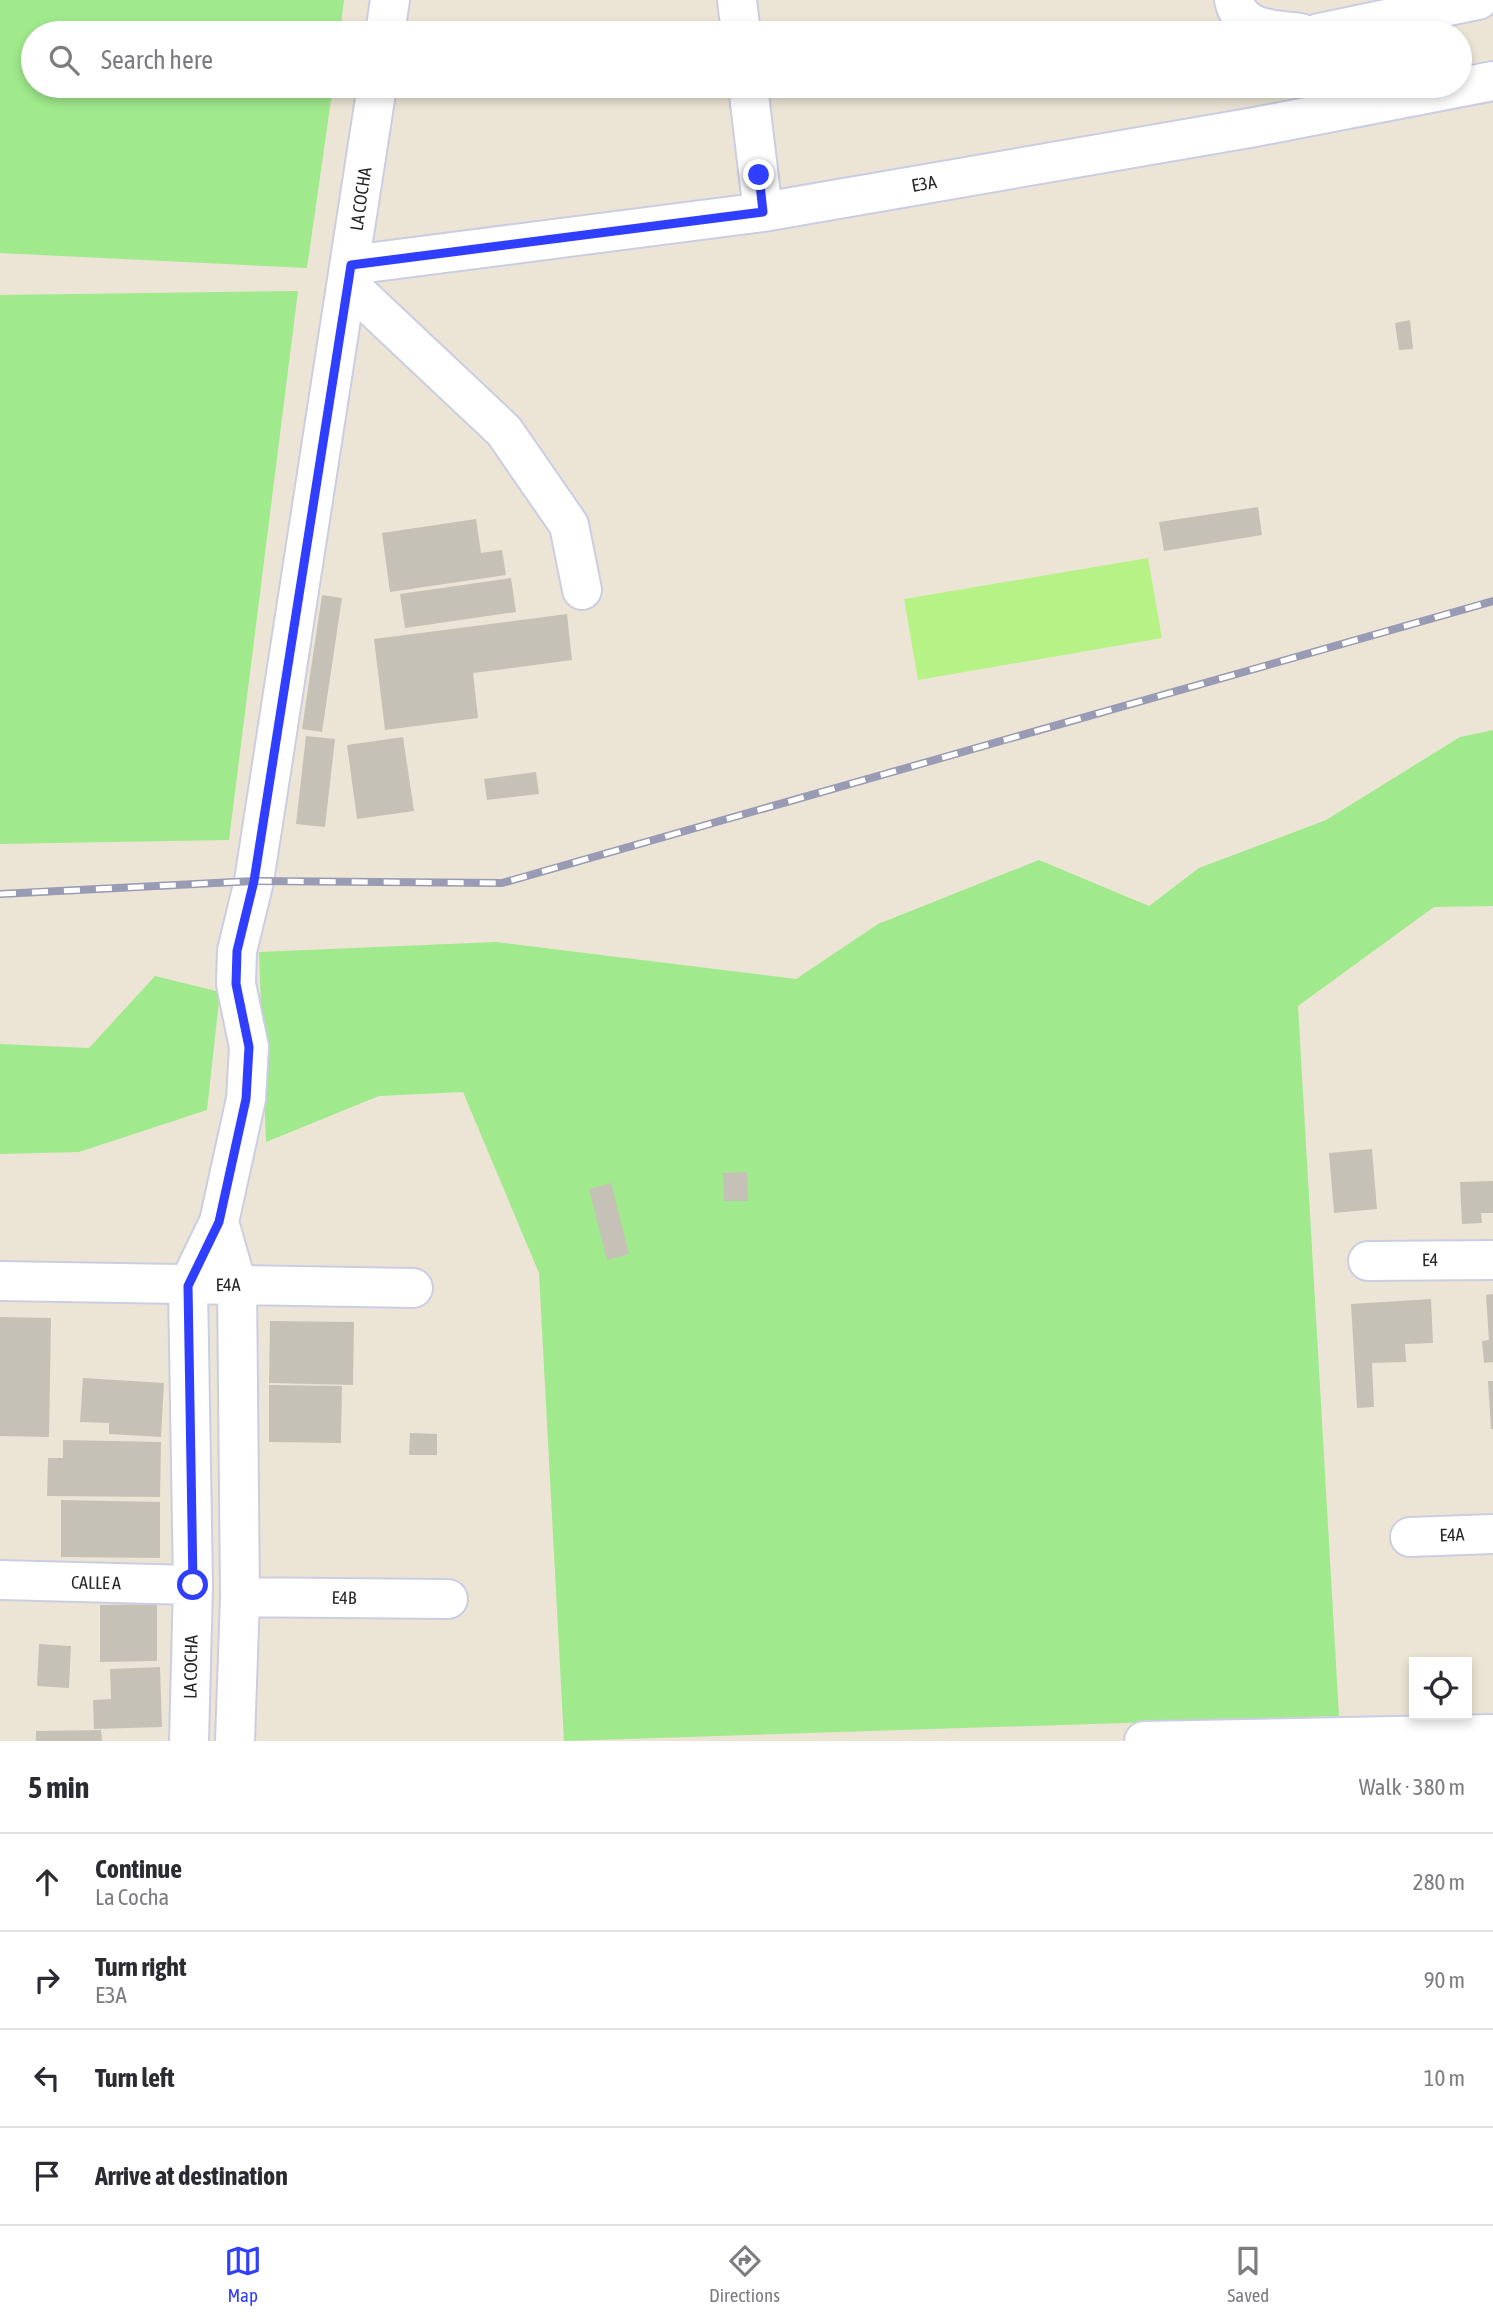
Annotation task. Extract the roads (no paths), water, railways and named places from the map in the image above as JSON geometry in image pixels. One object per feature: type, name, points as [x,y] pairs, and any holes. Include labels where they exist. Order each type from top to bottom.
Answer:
[{"type":"street","points":[[387,21],[390,0]]},
{"type":"street","points":[[737,0],[740,21]]},
{"type":"street","points":[[1234,0],[1236,10],[1249,21]]},
{"type":"street","points":[[1377,21],[1478,0]]},
{"type":"street","name":"E3A","points":[[1472,85],[1493,81]]},
{"type":"street","name":"LA COCHA","points":[[189,1741],[193,1585],[188,1286],[219,1222],[246,1099],[249,1047],[236,984],[237,951],[254,881],[375,98]]},
{"type":"street","points":[[749,98],[763,212]]},
{"type":"street","name":"E3A","points":[[349,274],[763,212],[1255,127],[1405,98]]},
{"type":"street","points":[[349,274],[504,431],[569,525],[582,590]]},
{"type":"street","name":"LA COCHA","points":[[219,1222],[237,1285],[240,1597],[235,1741]]},
{"type":"street","name":"E4","points":[[1368,1261],[1493,1259]]},
{"type":"street","name":"E4A","points":[[0,1281],[413,1288]]},
{"type":"street","name":"E4A","points":[[1410,1537],[1493,1534]]},
{"type":"street","name":"CALLE A","points":[[0,1580],[193,1585]]},
{"type":"street","name":"E4B","points":[[240,1597],[448,1599]]},
{"type":"street","points":[[1144,1741],[1493,1734]]},
{"type":"railway","points":[[0,894],[254,881],[502,883],[1493,601]]}]
